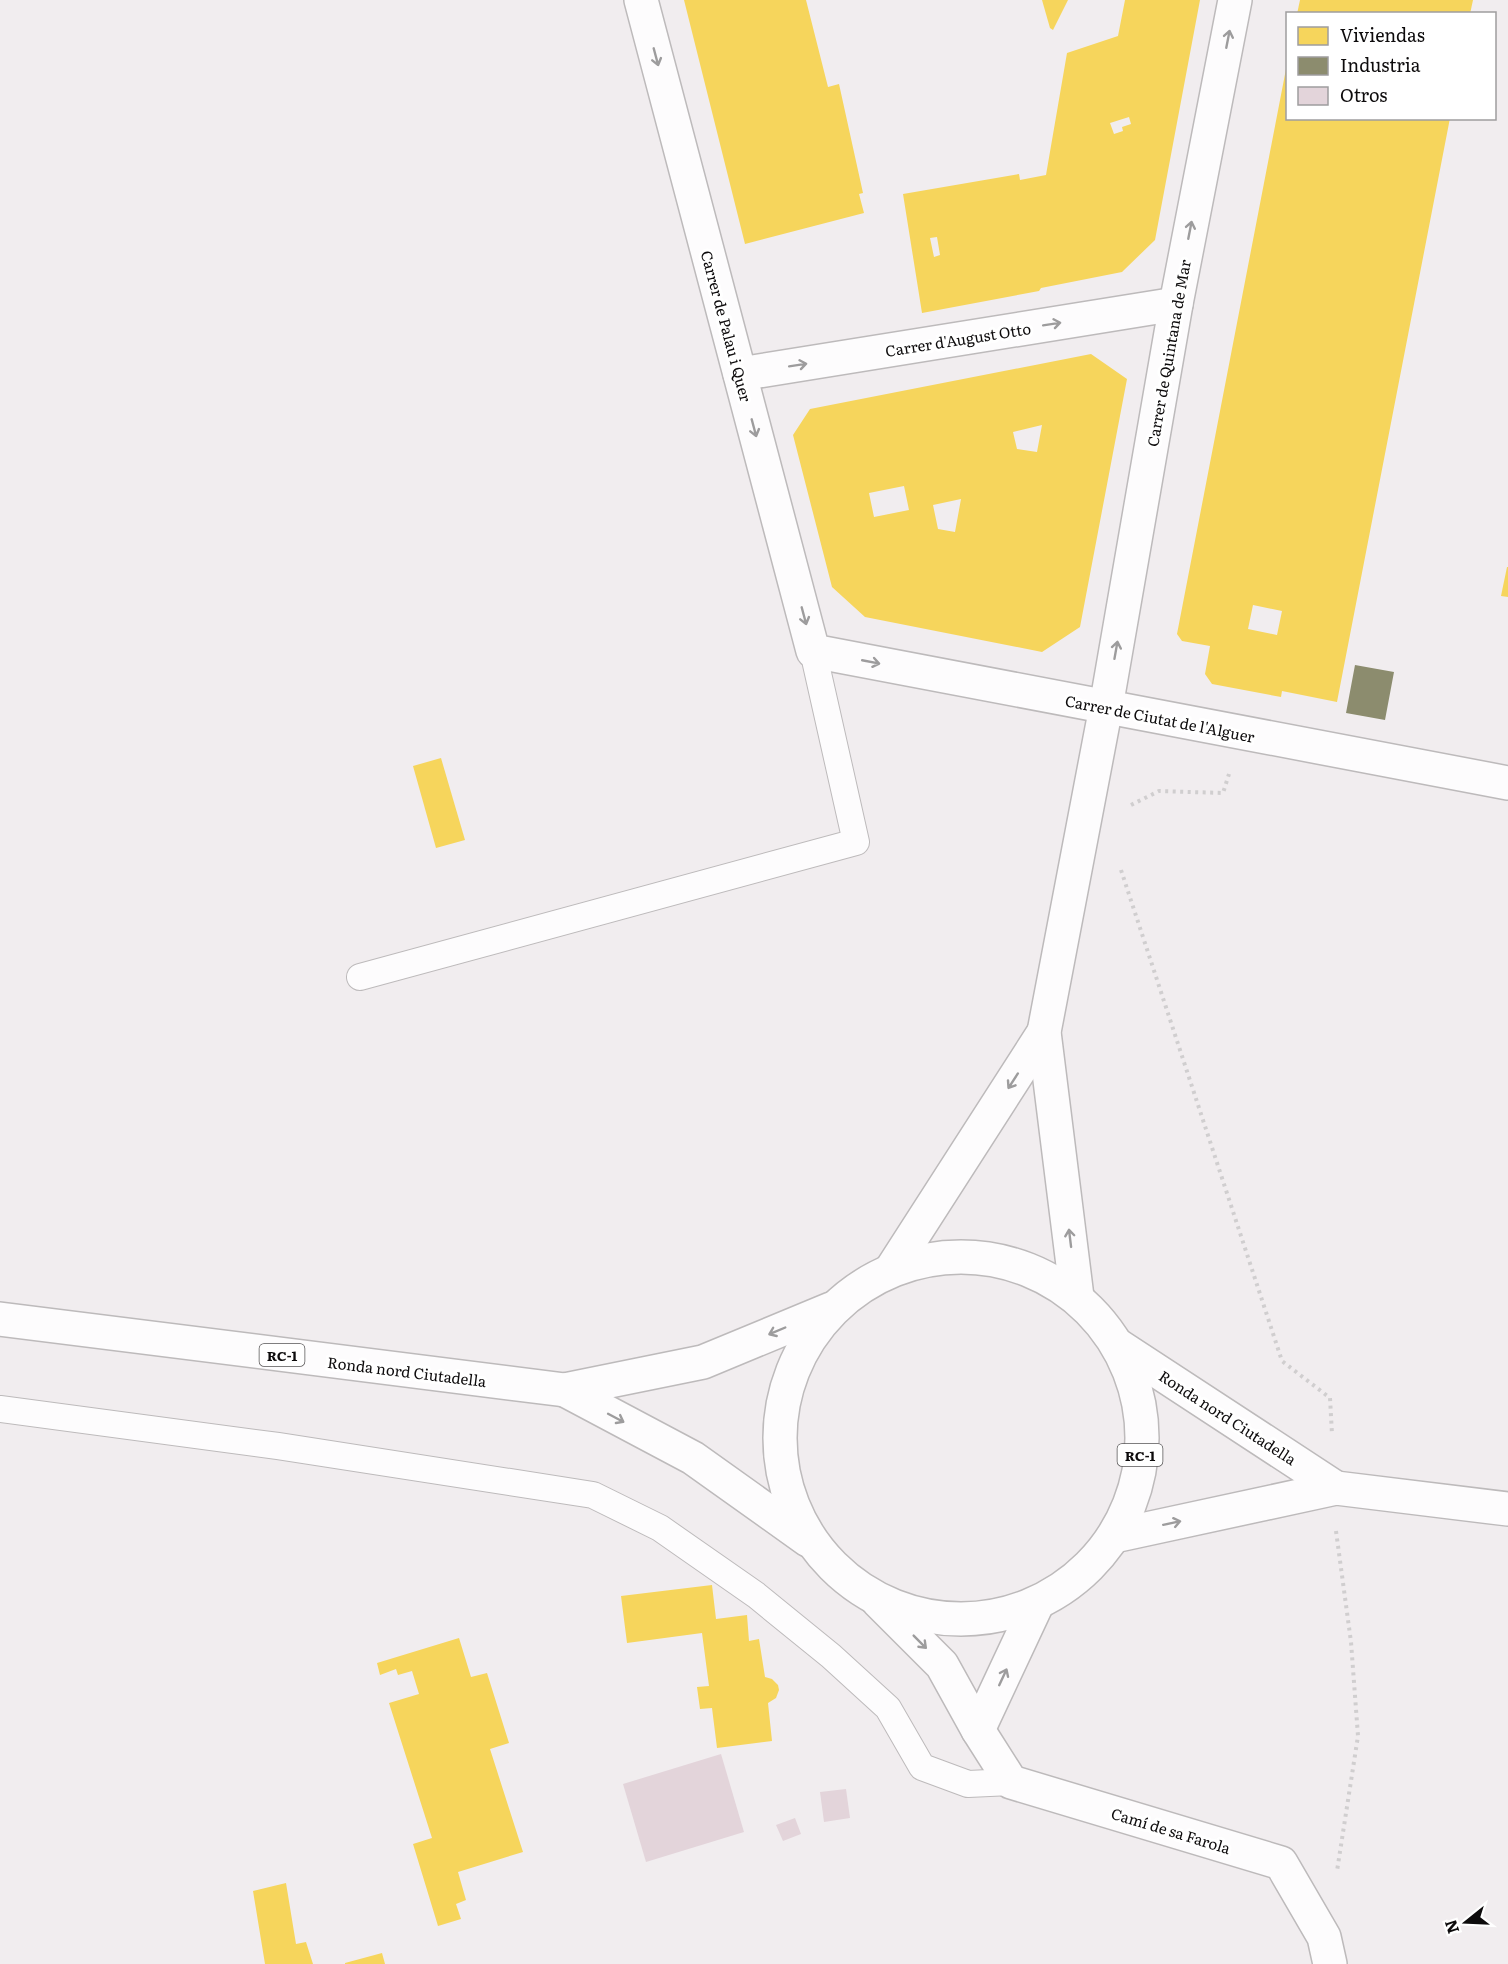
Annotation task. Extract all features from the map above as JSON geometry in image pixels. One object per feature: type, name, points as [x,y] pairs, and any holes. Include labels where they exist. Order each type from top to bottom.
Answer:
[{"type":"street","name":"Carrer de Palau i Quer","points":[[641,0],[813,651]]},
{"type":"street","name":"Carrer de Quintana de Mar","points":[[1044,1032],[1106,707],[1176,304],[1235,0]]},
{"type":"street","name":"Carrer d'August Otto","points":[[740,375],[1176,304]]},
{"type":"street","name":"Carrer de Ciutat de l'Alguer","points":[[813,651],[1508,783]]},
{"type":"street","points":[[893,1267],[1044,1032]]},
{"type":"street","points":[[1044,1032],[1077,1296]]},
{"type":"street","name":"RC-1","points":[[947,1255],[1007,1261],[1077,1296],[1119,1346],[1141,1412],[1139,1474],[1114,1536],[1080,1576],[1037,1604],[978,1620],[931,1619],[878,1601],[820,1554],[788,1496],[778,1420],[798,1354],[831,1309],[893,1267],[947,1255]]},
{"type":"street","name":"Ronda nord Ciutadella","points":[[0,1319],[565,1390],[703,1362],[831,1309]]},
{"type":"street","name":"Ronda nord Ciutadella","points":[[1119,1346],[1336,1488]]},
{"type":"street","name":"Ronda nord Ciutadella","points":[[565,1390],[693,1458],[816,1546]]},
{"type":"street","name":"Ronda nord Ciutadella","points":[[1114,1536],[1336,1488],[1508,1509]]},
{"type":"street","points":[[878,1601],[942,1665],[978,1730],[1011,1782]]},
{"type":"street","points":[[978,1730],[1037,1604]]},
{"type":"street","name":"Camí de sa Farola","points":[[1011,1782],[1281,1863],[1324,1937],[1330,1964]]},
{"type":"lane","points":[[360,977],[856,842],[813,651]]},
{"type":"lane","points":[[0,1409],[278,1446],[593,1495],[660,1528],[756,1595],[823,1649],[888,1708],[922,1767],[968,1784],[1011,1782]]},
{"type":"path","points":[[1127,808],[1159,791],[1223,793],[1241,734]]},
{"type":"path","points":[[1120,868],[1282,1361],[1330,1398],[1336,1488],[1336,1533],[1351,1642],[1358,1736],[1337,1872]]},
{"type":"building: Viviendas","points":[[684,0],[806,0],[828,87],[839,84],[863,193],[859,194],[864,213],[745,244]]},
{"type":"building: Viviendas","points":[[1042,0],[1068,0],[1053,30],[1050,28]]},
{"type":"building: Viviendas","points":[[1125,0],[1200,0],[1155,240],[1122,272],[1041,288],[1039,291],[922,313],[903,194],[1019,174],[1020,180],[1046,175],[1067,53],[1118,36]],"holes":[[[1129,117],[1131,124],[1122,127],[1123,131],[1114,134],[1110,123]],[[937,237],[940,255],[934,257],[930,238]]]},
{"type":"building: Viviendas","points":[[1300,0],[1473,0],[1470,12],[1297,12]]},
{"type":"building: Viviendas","points":[[1286,69],[1286,120],[1450,120],[1337,702],[1282,691],[1281,697],[1212,684],[1205,674],[1210,646],[1182,641],[1177,634]],"holes":[[[1253,605],[1282,611],[1277,635],[1248,629]]]},
{"type":"building: Viviendas","points":[[1091,354],[1127,379],[1080,627],[1042,652],[865,617],[832,587],[793,435],[810,409]],"holes":[[[1042,425],[1037,452],[1017,449],[1013,432]],[[904,486],[909,510],[874,517],[869,493]],[[961,499],[955,532],[938,529],[933,505]]]},
{"type":"building: Viviendas","points":[[1508,567],[1508,597],[1501,596]]},
{"type":"building: Viviendas","points":[[441,758],[465,840],[436,848],[413,766]]},
{"type":"building: Viviendas","points":[[712,1585],[716,1619],[747,1615],[749,1641],[759,1639],[765,1677],[772,1679],[778,1685],[776,1698],[768,1703],[772,1741],[717,1748],[712,1708],[700,1709],[697,1687],[709,1686],[702,1633],[627,1643],[621,1596]]},
{"type":"building: Viviendas","points":[[459,1638],[471,1677],[487,1673],[509,1743],[490,1749],[523,1852],[458,1872],[466,1900],[456,1904],[461,1919],[438,1926],[413,1844],[432,1838],[389,1703],[419,1694],[412,1671],[398,1675],[396,1669],[380,1675],[377,1663]]},
{"type":"building: Viviendas","points":[[286,1883],[296,1944],[306,1942],[313,1964],[265,1964],[253,1891]]},
{"type":"building: Viviendas","points":[[382,1953],[385,1964],[345,1964],[345,1963]]},
{"type":"building: Industria","points":[[1355,665],[1394,672],[1385,720],[1346,713]]},
{"type":"building: Otros","points":[[721,1754],[744,1832],[646,1862],[623,1784]]},
{"type":"building: Otros","points":[[846,1789],[850,1818],[824,1822],[820,1792]]},
{"type":"building: Otros","points":[[795,1818],[801,1834],[783,1841],[776,1825]]}]
